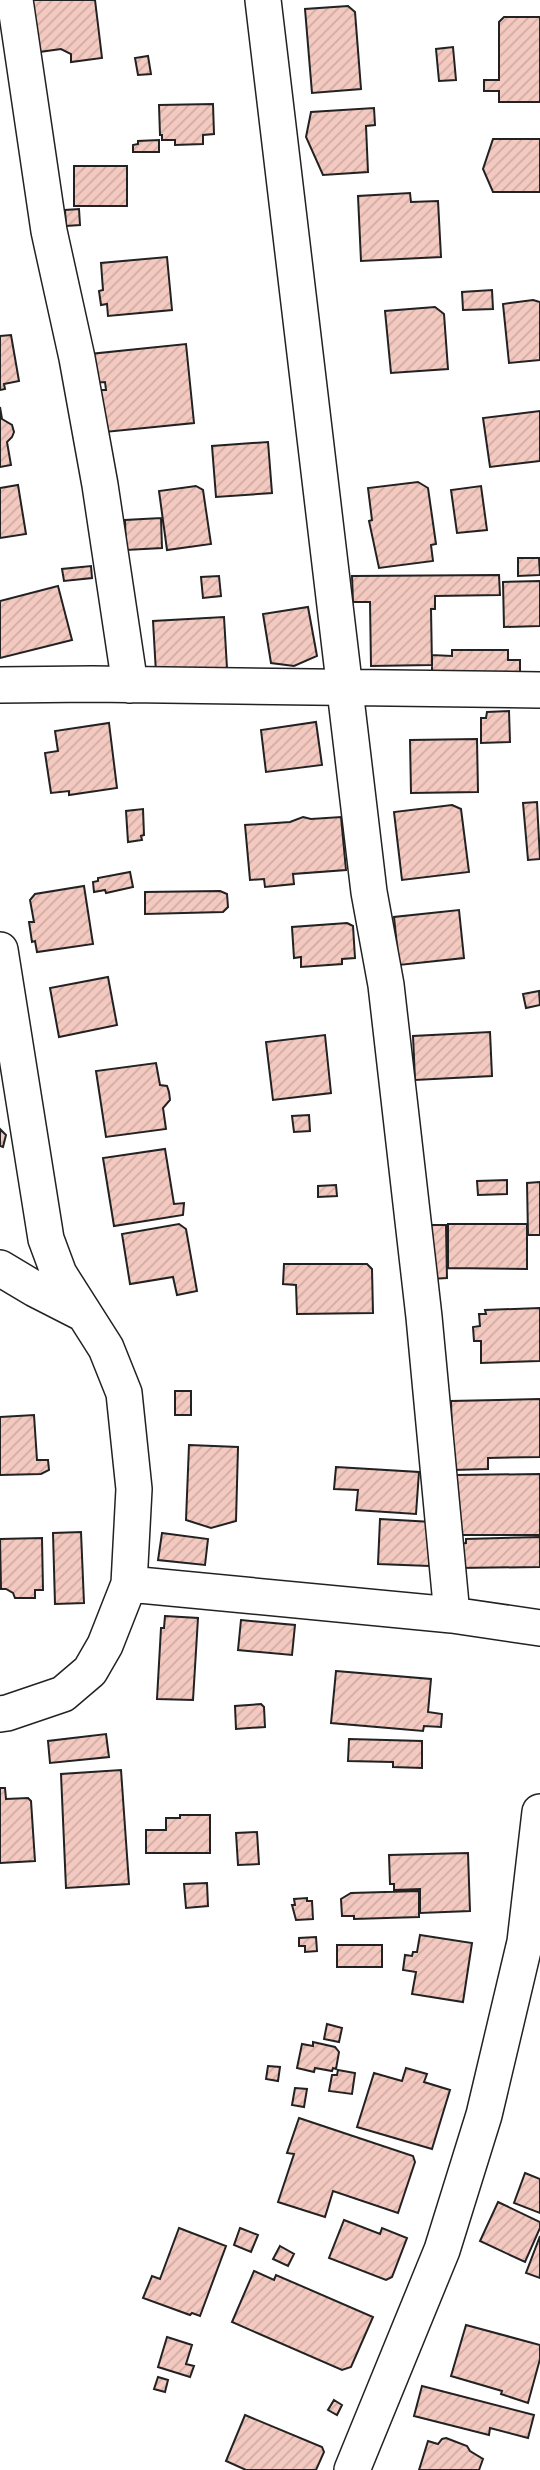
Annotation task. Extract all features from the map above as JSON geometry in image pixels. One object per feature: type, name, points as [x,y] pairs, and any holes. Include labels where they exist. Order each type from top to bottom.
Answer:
[{"type":"street","points":[[15,0],[49,231],[77,358],[100,485],[130,685]]},
{"type":"street","points":[[263,0],[369,892],[386,985],[424,1317],[452,1615]]},
{"type":"street","points":[[0,685],[540,691]]},
{"type":"street","points":[[0,950],[46,1239],[59,1274],[106,1348],[116,1369],[124,1393],[134,1489],[128,1584],[106,1645],[90,1671],[63,1695],[0,1714]]},
{"type":"street","points":[[0,1268],[82,1313]]},
{"type":"street","points":[[128,1584],[452,1615],[540,1628]]},
{"type":"street","points":[[352,2470],[442,2249],[484,2115],[525,1942],[540,1812]]},
{"type":"building","points":[[32,0],[95,0],[102,58],[71,62],[71,54],[61,49],[39,52]]},
{"type":"building","points":[[348,6],[355,12],[361,89],[312,93],[305,9]]},
{"type":"building","points":[[504,17],[540,17],[540,102],[499,102],[499,91],[484,91],[484,80],[499,80],[499,22]]},
{"type":"building","points":[[453,47],[456,80],[439,81],[436,49]]},
{"type":"building","points":[[148,56],[151,74],[138,75],[135,58]]},
{"type":"building","points":[[213,104],[214,134],[203,135],[203,144],[175,145],[175,140],[162,140],[159,105]]},
{"type":"building","points":[[374,108],[375,125],[366,126],[368,172],[323,175],[306,137],[311,112]]},
{"type":"building","points":[[493,139],[540,139],[540,192],[493,192],[483,169]]},
{"type":"building","points":[[159,140],[159,152],[133,152],[133,145],[138,144],[138,141]]},
{"type":"building","points":[[74,166],[127,166],[127,206],[74,206]]},
{"type":"building","points":[[410,193],[411,202],[438,201],[441,257],[361,261],[358,196]]},
{"type":"building","points":[[79,209],[80,225],[66,226],[65,210]]},
{"type":"building","points":[[167,257],[172,310],[108,316],[107,304],[101,305],[99,291],[103,290],[101,263]]},
{"type":"building","points":[[492,290],[493,309],[463,310],[462,292]]},
{"type":"building","points":[[533,300],[540,302],[540,360],[509,363],[503,304]]},
{"type":"building","points":[[435,307],[444,314],[448,369],[391,373],[385,311]]},
{"type":"building","points":[[11,335],[19,381],[4,384],[5,389],[0,390],[0,336]]},
{"type":"building","points":[[186,344],[194,423],[105,432],[100,390],[106,390],[105,382],[93,383],[90,354]]},
{"type":"building","points":[[0,407],[2,419],[12,425],[14,432],[7,442],[11,465],[0,467]]},
{"type":"building","points":[[540,411],[540,461],[490,467],[483,418]]},
{"type":"building","points":[[268,442],[272,493],[216,497],[212,446]]},
{"type":"building","points":[[418,482],[428,488],[436,544],[431,545],[433,561],[379,568],[369,521],[372,520],[368,488]]},
{"type":"building","points":[[18,485],[26,534],[0,538],[0,488]]},
{"type":"building","points":[[196,486],[203,490],[211,544],[167,550],[159,491]]},
{"type":"building","points":[[481,486],[487,530],[457,533],[451,490]]},
{"type":"building","points":[[161,518],[162,548],[126,550],[125,520]]},
{"type":"building","points":[[518,558],[539,558],[540,575],[518,576]]},
{"type":"building","points":[[91,566],[92,578],[64,581],[62,569]]},
{"type":"building","points":[[499,575],[500,595],[435,596],[435,609],[431,609],[432,665],[371,666],[370,602],[353,602],[352,576]]},
{"type":"building","points":[[219,576],[221,596],[203,598],[201,577]]},
{"type":"building","points":[[540,581],[540,626],[504,627],[503,582]]},
{"type":"building","points":[[58,586],[72,640],[0,658],[0,601]]},
{"type":"building","points":[[308,607],[317,656],[294,666],[271,663],[263,614]]},
{"type":"building","points":[[224,617],[227,668],[156,673],[153,621]]},
{"type":"building","points":[[452,650],[508,650],[508,660],[520,660],[520,676],[432,676],[432,655],[452,656]]},
{"type":"building","points":[[509,711],[510,742],[481,743],[481,718],[486,718],[487,712]]},
{"type":"building","points":[[316,722],[322,765],[266,772],[261,730]]},
{"type":"building","points":[[109,723],[117,788],[69,795],[69,791],[51,793],[45,753],[58,751],[55,731]]},
{"type":"building","points":[[477,739],[478,792],[411,793],[410,740]]},
{"type":"building","points":[[537,802],[540,859],[528,860],[523,803]]},
{"type":"building","points":[[452,805],[461,809],[469,872],[402,880],[394,812]]},
{"type":"building","points":[[143,809],[142,840],[128,842],[126,811]]},
{"type":"building","points":[[303,817],[341,817],[346,870],[293,874],[294,884],[265,887],[264,879],[250,880],[245,825],[290,822]]},
{"type":"building","points":[[130,872],[133,887],[106,893],[105,890],[94,892],[93,882],[98,881],[98,878]]},
{"type":"building","points":[[84,886],[93,944],[37,952],[35,941],[32,942],[29,922],[34,922],[30,900],[35,894]]},
{"type":"building","points":[[220,891],[227,894],[228,907],[223,912],[145,914],[145,892]]},
{"type":"building","points":[[459,910],[464,958],[399,965],[394,917]]},
{"type":"building","points":[[347,923],[353,926],[355,958],[342,959],[342,964],[301,967],[301,957],[294,958],[292,927]]},
{"type":"building","points":[[108,977],[117,1025],[59,1037],[50,988]]},
{"type":"building","points":[[539,991],[540,1005],[526,1008],[523,994]]},
{"type":"building","points":[[490,1032],[492,1076],[415,1080],[413,1036]]},
{"type":"building","points":[[325,1035],[331,1093],[273,1100],[266,1042]]},
{"type":"building","points":[[156,1063],[160,1085],[167,1086],[169,1092],[170,1100],[163,1108],[166,1129],[106,1137],[96,1071]]},
{"type":"building","points":[[309,1115],[310,1131],[294,1132],[292,1116]]},
{"type":"building","points":[[0,1129],[6,1135],[3,1147],[0,1146]]},
{"type":"building","points":[[165,1149],[174,1204],[184,1203],[183,1215],[114,1226],[103,1158]]},
{"type":"building","points":[[507,1180],[507,1194],[478,1195],[477,1181]]},
{"type":"building","points":[[540,1182],[540,1235],[528,1235],[527,1183]]},
{"type":"building","points":[[336,1185],[337,1196],[318,1197],[318,1186]]},
{"type":"building","points":[[179,1224],[186,1229],[197,1291],[177,1295],[173,1277],[130,1284],[122,1234]]},
{"type":"building","points":[[448,1224],[527,1224],[527,1269],[448,1268]]},
{"type":"building","points":[[429,1225],[446,1225],[447,1278],[430,1279]]},
{"type":"building","points":[[284,1264],[367,1264],[372,1269],[373,1313],[297,1314],[296,1285],[283,1284]]},
{"type":"building","points":[[540,1308],[540,1361],[481,1363],[481,1341],[474,1341],[473,1327],[480,1326],[479,1314],[486,1314],[485,1310]]},
{"type":"building","points":[[175,1391],[191,1391],[191,1415],[175,1415]]},
{"type":"building","points":[[540,1399],[540,1457],[488,1458],[488,1469],[453,1470],[451,1401]]},
{"type":"building","points":[[34,1415],[37,1460],[48,1460],[49,1470],[41,1474],[0,1475],[0,1417]]},
{"type":"building","points":[[189,1445],[238,1447],[236,1521],[211,1528],[186,1520]]},
{"type":"building","points":[[336,1467],[419,1472],[416,1514],[356,1510],[358,1490],[334,1489]]},
{"type":"building","points":[[540,1474],[540,1535],[456,1535],[455,1475]]},
{"type":"building","points":[[380,1519],[432,1522],[429,1566],[378,1564]]},
{"type":"building","points":[[81,1532],[84,1603],[55,1604],[53,1533]]},
{"type":"building","points":[[162,1533],[208,1539],[205,1565],[158,1560]]},
{"type":"building","points":[[540,1537],[540,1567],[459,1568],[458,1544],[466,1543],[466,1539]]},
{"type":"building","points":[[42,1538],[43,1590],[35,1590],[35,1598],[15,1598],[13,1593],[1,1589],[0,1539]]},
{"type":"building","points":[[165,1616],[198,1618],[193,1700],[157,1699],[161,1628],[164,1628]]},
{"type":"building","points":[[241,1620],[295,1625],[292,1655],[238,1650]]},
{"type":"building","points":[[336,1671],[431,1679],[428,1712],[442,1714],[441,1727],[424,1726],[423,1731],[331,1723]]},
{"type":"building","points":[[261,1704],[264,1707],[265,1727],[236,1729],[235,1706]]},
{"type":"building","points":[[106,1734],[109,1757],[50,1763],[48,1741]]},
{"type":"building","points":[[349,1739],[422,1741],[422,1768],[393,1767],[393,1762],[348,1761]]},
{"type":"building","points":[[121,1770],[129,1884],[66,1888],[61,1774]]},
{"type":"building","points":[[0,1788],[5,1788],[6,1799],[28,1798],[31,1801],[35,1861],[0,1863]]},
{"type":"building","points":[[180,1815],[210,1815],[210,1853],[146,1853],[146,1830],[166,1830],[166,1818],[180,1818]]},
{"type":"building","points":[[257,1832],[259,1864],[238,1865],[236,1833]]},
{"type":"building","points":[[468,1853],[470,1911],[420,1913],[420,1889],[394,1890],[394,1884],[390,1884],[389,1855]]},
{"type":"building","points":[[207,1883],[208,1906],[186,1908],[184,1884]]},
{"type":"building","points":[[419,1891],[419,1917],[354,1919],[354,1916],[342,1916],[341,1899],[351,1893]]},
{"type":"building","points":[[307,1898],[307,1901],[312,1901],[313,1919],[296,1920],[292,1905],[295,1905],[294,1899]]},
{"type":"building","points":[[420,1935],[472,1943],[463,2002],[412,1994],[416,1972],[403,1970],[405,1955],[412,1956],[413,1952],[417,1952]]},
{"type":"building","points":[[316,1937],[317,1951],[305,1952],[305,1946],[299,1946],[299,1938]]},
{"type":"building","points":[[337,1945],[382,1945],[382,1967],[337,1967]]},
{"type":"building","points":[[327,2024],[342,2028],[339,2042],[324,2039]]},
{"type":"building","points":[[313,2042],[335,2047],[339,2052],[336,2069],[333,2068],[332,2071],[315,2068],[314,2072],[297,2068],[302,2044],[313,2046]]},
{"type":"building","points":[[268,2066],[280,2067],[278,2081],[266,2079]]},
{"type":"building","points":[[406,2068],[427,2074],[424,2082],[450,2090],[432,2149],[357,2127],[374,2073],[402,2081]]},
{"type":"building","points":[[338,2070],[355,2073],[352,2094],[329,2091],[332,2075],[337,2075]]},
{"type":"building","points":[[295,2088],[307,2089],[304,2107],[292,2105]]},
{"type":"building","points":[[299,2118],[413,2156],[415,2162],[398,2213],[333,2191],[325,2217],[278,2202],[294,2154],[287,2153]]},
{"type":"building","points":[[525,2173],[540,2179],[540,2213],[514,2203]]},
{"type":"building","points":[[498,2202],[540,2222],[540,2228],[525,2262],[480,2241]]},
{"type":"building","points":[[344,2220],[380,2234],[382,2228],[407,2238],[392,2277],[386,2280],[329,2258]]},
{"type":"building","points":[[179,2228],[226,2246],[200,2316],[143,2298],[152,2276],[160,2279]]},
{"type":"building","points":[[240,2228],[258,2235],[251,2252],[234,2245]]},
{"type":"building","points":[[540,2236],[540,2278],[526,2273]]},
{"type":"building","points":[[280,2246],[294,2254],[288,2266],[273,2259]]},
{"type":"building","points":[[254,2271],[274,2280],[276,2275],[373,2317],[351,2367],[342,2370],[232,2322]]},
{"type":"building","points":[[466,2325],[540,2345],[540,2359],[528,2403],[501,2394],[502,2391],[451,2376]]},
{"type":"building","points":[[167,2337],[192,2345],[186,2364],[194,2366],[190,2377],[158,2367]]},
{"type":"building","points":[[158,2377],[168,2380],[165,2392],[154,2389]]},
{"type":"building","points":[[422,2386],[534,2415],[528,2438],[490,2428],[489,2435],[414,2416]]},
{"type":"building","points":[[334,2400],[342,2405],[337,2415],[328,2410]]},
{"type":"building","points":[[245,2415],[322,2447],[324,2452],[316,2470],[246,2470],[226,2461]]},
{"type":"building","points":[[446,2438],[467,2446],[483,2459],[479,2470],[419,2470],[428,2441],[438,2444]]}]
